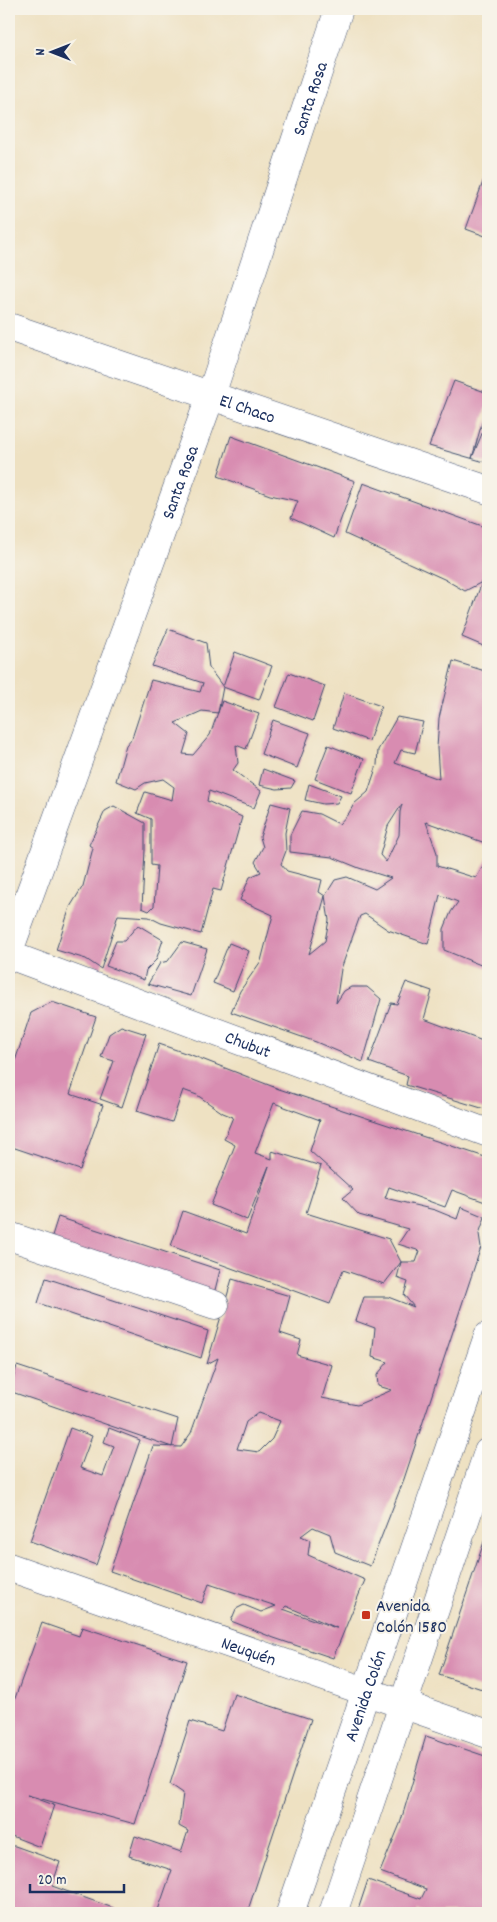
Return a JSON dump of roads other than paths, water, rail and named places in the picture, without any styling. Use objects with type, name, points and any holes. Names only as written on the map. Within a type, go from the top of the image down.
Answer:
[{"type":"street","name":"Santa Rosa","points":[[9,951],[211,395],[339,9]]},
{"type":"street","name":"El Chaco","points":[[9,327],[488,490]]},
{"type":"street","name":"Chubut","points":[[9,955],[488,1133]]},
{"type":"street","points":[[9,1236],[215,1305]]},
{"type":"street","name":"Avenida Colón","points":[[290,1913],[488,1336]]},
{"type":"street","points":[[334,1913],[488,1452]]},
{"type":"street","name":"Neuquén","points":[[9,1567],[488,1734]]},
{"type":"place","name":"Avenida Colón 1580","points":[[366,1615]]}]
